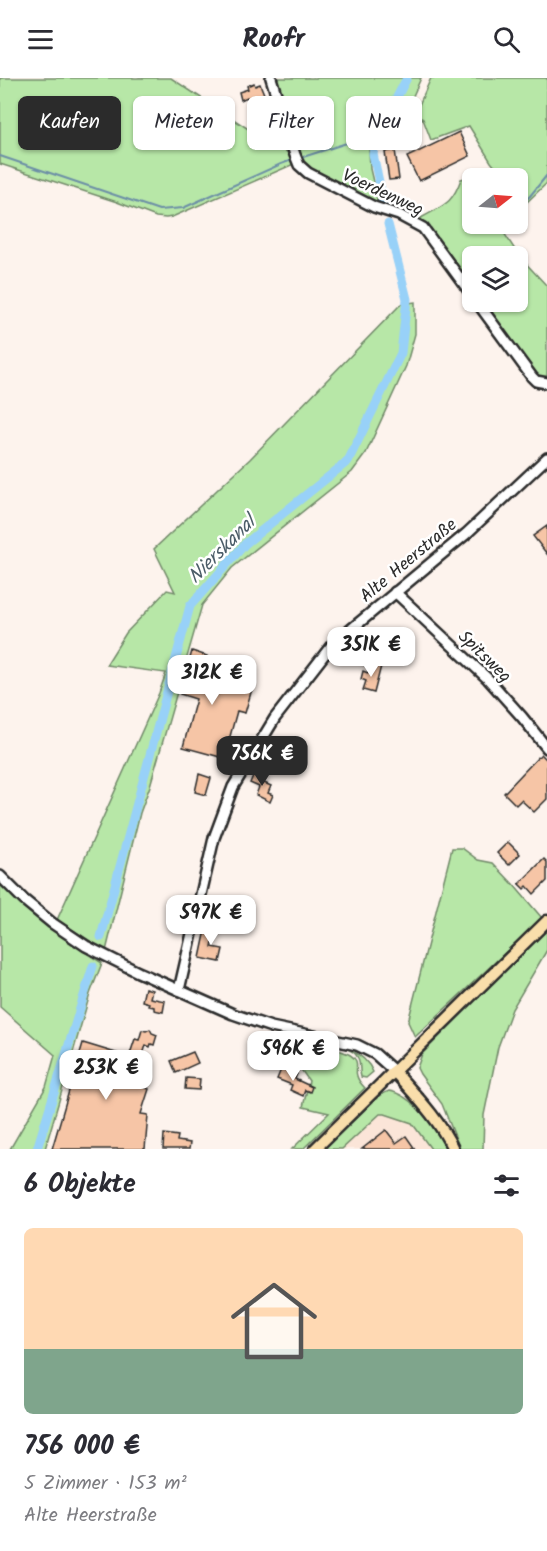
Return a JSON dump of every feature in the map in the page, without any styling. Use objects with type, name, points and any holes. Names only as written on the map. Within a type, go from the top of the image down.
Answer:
[{"type":"main road","points":[[315,1149],[547,921]]},
{"type":"main road","points":[[394,1071],[438,1122],[453,1149]]},
{"type":"street","name":"Voerdenweg","points":[[271,78],[299,165],[308,173],[374,207],[399,215],[423,228],[462,282]]},
{"type":"street","points":[[484,312],[531,377],[536,381],[547,383]]},
{"type":"street","name":"Alte Heerstraße","points":[[179,990],[214,838],[233,787],[274,718],[332,646],[466,534],[547,458]]},
{"type":"street","name":"Spitsweg","points":[[395,592],[488,679],[547,748]]},
{"type":"street","points":[[0,876],[52,923],[86,946],[138,972],[233,1014],[271,1027],[357,1045],[375,1054],[394,1071]]},
{"type":"shaded area","points":[[380,1114],[412,1123],[431,1149],[342,1149]]},
{"type":"green space","points":[[0,78],[171,78],[198,96],[133,96],[133,150],[235,150],[235,120],[247,128],[247,150],[284,150],[294,164],[166,218],[156,217],[0,164]]},
{"type":"green space","points":[[273,78],[421,78],[413,96],[346,96],[346,150],[369,150],[370,169],[379,207],[302,168],[296,150],[334,150],[334,96],[279,96]]},
{"type":"green space","points":[[431,78],[547,78],[547,183],[528,201],[528,168],[496,168],[469,126],[431,140],[422,118],[422,98]]},
{"type":"green space","points":[[461,179],[462,234],[505,234],[512,246],[462,246],[462,278],[421,218],[450,199]]},
{"type":"green space","points":[[528,266],[547,286],[547,379],[537,379],[487,312],[528,312]]},
{"type":"green space","points":[[415,302],[415,334],[406,366],[366,453],[352,472],[232,568],[202,605],[150,786],[140,813],[106,951],[57,920],[166,673],[106,665],[126,633],[167,590],[175,592],[154,549],[250,459],[401,304]]},
{"type":"green space","points":[[452,848],[462,848],[478,860],[493,863],[542,918],[415,1037],[408,1022]]},
{"type":"green space","points":[[0,878],[61,934],[102,963],[90,994],[45,1149],[10,1149],[46,1087],[55,1055],[0,1007]]},
{"type":"green space","points":[[547,928],[547,950],[512,1009],[498,1047],[484,1115],[483,1149],[460,1149],[442,1104],[417,1068],[422,1054]]},
{"type":"green space","points":[[310,1046],[335,1049],[353,1057],[357,1063],[358,1078],[365,1088],[303,1149],[292,1149],[329,1113],[303,1107],[309,1081],[300,1068]]},
{"type":"green space","points":[[345,1048],[349,1049],[356,1053],[369,1064],[373,1072],[366,1078],[361,1077],[359,1060],[355,1054]]},
{"type":"green space","points":[[389,1091],[406,1099],[423,1114],[447,1149],[431,1149],[412,1123],[380,1114],[342,1149],[324,1149],[380,1095]]},
{"type":"building","points":[[254,83],[255,86],[260,84],[265,96],[247,96],[241,100],[239,92],[248,89],[247,86]]},
{"type":"building","points":[[459,132],[470,156],[419,181],[407,157]]},
{"type":"building","points":[[395,150],[399,179],[389,180],[385,152]]},
{"type":"building","points":[[547,526],[547,554],[533,536]]},
{"type":"building","points":[[192,651],[207,656],[205,666],[224,671],[223,676],[232,679],[231,682],[252,689],[245,713],[237,711],[224,758],[183,747],[196,699],[180,694]]},
{"type":"building","points":[[371,664],[381,666],[374,693],[363,690],[366,681],[361,679],[363,671],[368,673]]},
{"type":"building","points":[[541,754],[547,760],[547,799],[534,812],[521,800],[516,805],[504,793]]},
{"type":"building","points":[[255,771],[265,775],[262,782],[271,786],[268,793],[273,795],[270,802],[256,795],[259,787],[250,783]]},
{"type":"building","points":[[199,774],[211,778],[206,795],[195,792]]},
{"type":"building","points":[[508,842],[520,854],[509,865],[497,853]]},
{"type":"building","points":[[544,859],[547,862],[547,881],[534,894],[527,886],[524,889],[519,884]]},
{"type":"building","points":[[207,925],[216,927],[212,947],[223,949],[220,962],[200,958]]},
{"type":"building","points":[[145,988],[152,990],[150,998],[165,1001],[163,1012],[154,1010],[154,1007],[148,1006],[149,1003],[142,1001]]},
{"type":"building","points":[[150,1029],[157,1035],[154,1045],[151,1044],[150,1047],[146,1045],[137,1085],[149,1089],[141,1114],[148,1115],[145,1149],[52,1149],[83,1043],[129,1057],[135,1039],[139,1040],[142,1030]]},
{"type":"building","points":[[277,1049],[289,1055],[285,1065],[273,1060]]},
{"type":"building","points":[[193,1052],[198,1063],[176,1073],[171,1061]]},
{"type":"building","points":[[282,1067],[297,1074],[295,1079],[312,1087],[310,1092],[305,1090],[303,1096],[290,1090],[292,1085],[277,1079]]},
{"type":"building","points":[[186,1078],[200,1079],[199,1090],[185,1089]]},
{"type":"building","points":[[386,1130],[396,1143],[406,1136],[415,1149],[362,1149]]},
{"type":"building","points":[[164,1134],[178,1136],[177,1141],[190,1143],[189,1149],[163,1149]]},
{"type":"waterway","name":"Nierskanal","points":[[384,205],[373,154],[378,133],[407,78]]},
{"type":"waterway","points":[[300,158],[346,143]]},
{"type":"waterway","points":[[0,156],[159,210],[183,208],[292,160]]},
{"type":"waterway","points":[[528,198],[547,175]]},
{"type":"waterway","name":"Nierskanal","points":[[101,937],[190,606],[245,544],[348,461],[401,353],[407,299],[388,224]]},
{"type":"waterway","name":"Nierskanal","points":[[37,1149],[93,966]]}]
